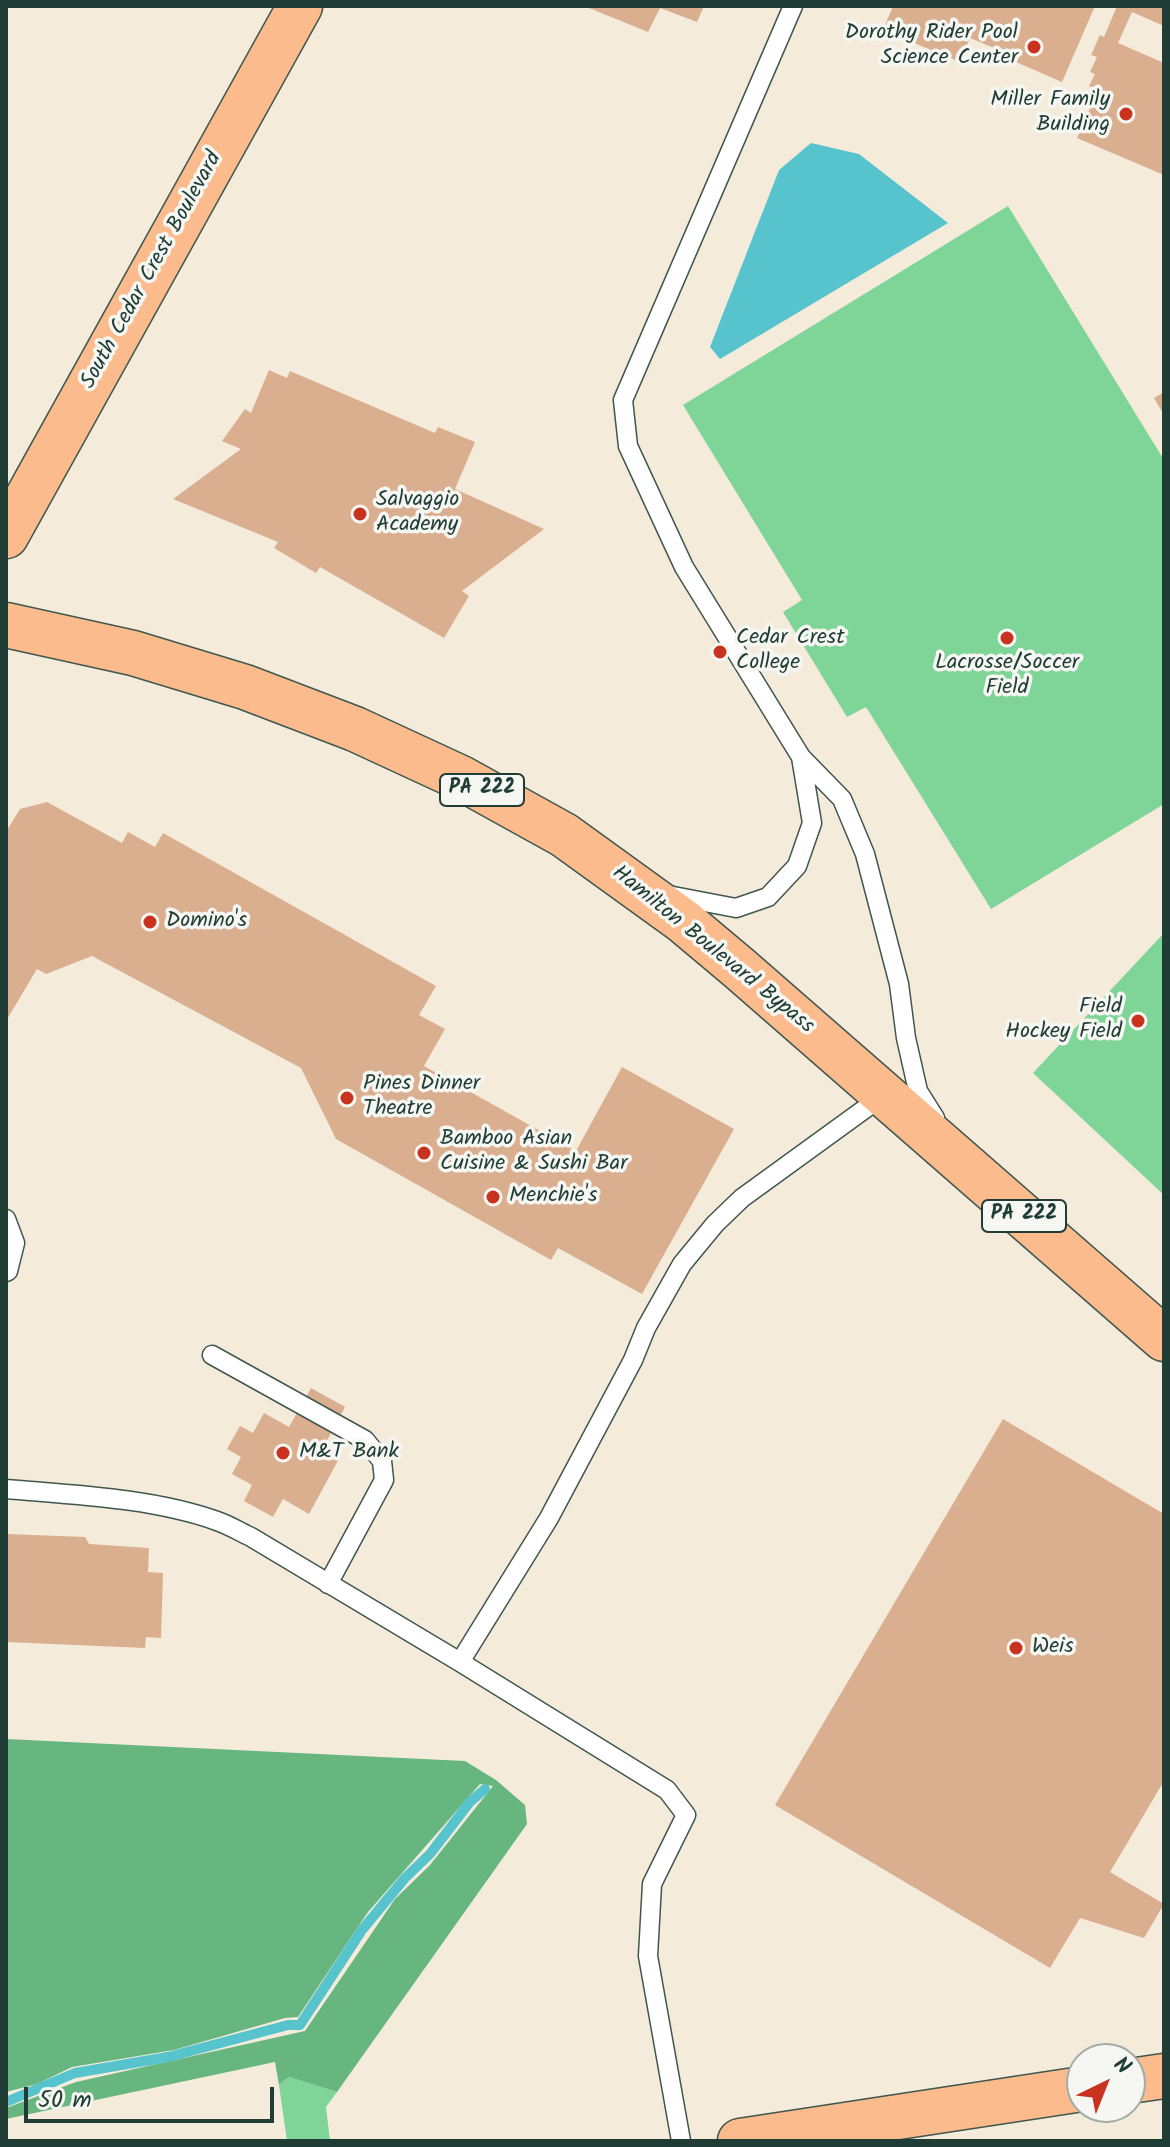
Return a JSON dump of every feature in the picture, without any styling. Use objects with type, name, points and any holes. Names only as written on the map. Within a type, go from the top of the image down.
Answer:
[{"type":"main road","name":"South Cedar Crest Boulevard","points":[[6,536],[300,6]]},
{"type":"main road","name":"Hamilton Boulevard Bypass","points":[[6,625],[133,653],[245,687],[355,729],[461,778],[564,835],[683,921],[739,968],[1164,1339]]},
{"type":"main road","points":[[740,2141],[1066,2091]]},
{"type":"lane","points":[[793,6],[623,400],[628,446],[684,567],[801,757],[842,799],[865,854],[899,984],[906,1038],[918,1091],[961,1161]]},
{"type":"lane","points":[[639,890],[736,908],[768,897],[797,866],[812,823],[801,757]]},
{"type":"lane","points":[[460,1662],[549,1518],[682,1264],[715,1224],[742,1198],[884,1094]]},
{"type":"lane","points":[[6,1219],[15,1243],[6,1272]]},
{"type":"lane","points":[[212,1355],[365,1440],[382,1461],[384,1480],[328,1584]]},
{"type":"lane","points":[[6,1489],[143,1504],[219,1521],[460,1662],[667,1790],[686,1815],[652,1884],[648,1956],[681,2141]]},
{"type":"green space","name":"Lacrosse/Soccer Field","points":[[1008,206],[1164,460],[1164,804],[991,909],[866,707],[847,717],[783,612],[802,600],[683,405]]},
{"type":"green space","name":"Field Hockey Field","points":[[1164,933],[1164,1195],[1033,1073]]},
{"type":"green space","points":[[6,1739],[465,1761],[496,1780],[525,1805],[527,1824],[337,2092],[289,2077],[279,2085],[275,2062],[6,2119],[6,2108],[76,2082],[305,2031],[395,1899],[430,1865],[493,1786],[480,1784],[368,1912],[298,2017],[174,2050],[72,2067],[37,2084],[6,2092]]},
{"type":"green space","points":[[289,2077],[337,2092],[326,2107],[330,2141],[287,2141],[279,2085]]},
{"type":"water","points":[[811,143],[859,154],[948,223],[720,359],[710,347],[779,170]]},
{"type":"building","points":[[584,6],[704,6],[697,22],[660,8],[648,32]]},
{"type":"building","name":"Dorothy Rider Pool Science Center","points":[[893,6],[1095,6],[1062,82],[970,38],[960,62],[883,30]]},
{"type":"building","name":"Miller Family Building","points":[[1117,6],[1164,6],[1164,26],[1132,12],[1118,43],[1164,63],[1164,175],[1077,138],[1098,90],[1089,86],[1095,74],[1090,72],[1097,57],[1091,55],[1100,35],[1104,37]]},
{"type":"building","name":"Salvaggio Academy","points":[[269,370],[287,378],[290,371],[435,433],[438,427],[475,442],[455,489],[544,529],[462,591],[469,596],[444,638],[320,567],[316,573],[274,548],[278,542],[173,499],[241,449],[222,441],[245,409],[251,413]]},
{"type":"building","points":[[1164,392],[1164,415],[1154,398]]},
{"type":"building","points":[[47,802],[122,843],[128,832],[155,847],[163,833],[436,986],[419,1015],[445,1029],[424,1066],[576,1151],[622,1067],[734,1129],[642,1294],[558,1248],[551,1260],[336,1139],[301,1068],[92,956],[46,974],[37,969],[6,1021],[6,832],[20,809]]},
{"type":"building","name":"M&T Bank","points":[[311,1388],[345,1407],[323,1448],[340,1457],[309,1514],[283,1499],[273,1517],[244,1501],[252,1485],[232,1474],[241,1457],[227,1449],[240,1426],[253,1433],[264,1413],[289,1427]]},
{"type":"building","name":"Weis","points":[[1003,1419],[1164,1514],[1164,1781],[1110,1872],[1164,1904],[1144,1938],[1080,1918],[1050,1968],[775,1805]]},
{"type":"building","points":[[6,1534],[85,1537],[89,1544],[149,1548],[148,1572],[163,1573],[161,1638],[146,1637],[145,1648],[6,1642]]},
{"type":"waterway","points":[[6,2102],[75,2073],[168,2057],[288,2025],[300,2025],[362,1930],[405,1878],[430,1854],[470,1802],[485,1789]]},
{"type":"place","name":"Dorothy Rider Pool Science Center","points":[[1034,47]]},
{"type":"place","name":"Miller Family Building","points":[[1126,114]]},
{"type":"place","name":"Salvaggio Academy","points":[[360,514]]},
{"type":"place","name":"Lacrosse/Soccer Field","points":[[1007,638]]},
{"type":"place","name":"Cedar Crest College","points":[[720,652]]},
{"type":"place","name":"Domino's","points":[[150,922]]},
{"type":"place","name":"Field Hockey Field","points":[[1138,1021]]},
{"type":"place","name":"Pines Dinner Theatre","points":[[347,1098]]},
{"type":"place","name":"Bamboo Asian Cuisine & Sushi Bar","points":[[424,1153]]},
{"type":"place","name":"Menchie's","points":[[493,1197]]},
{"type":"place","name":"M&T Bank","points":[[283,1453]]},
{"type":"place","name":"Weis","points":[[1016,1648]]}]
